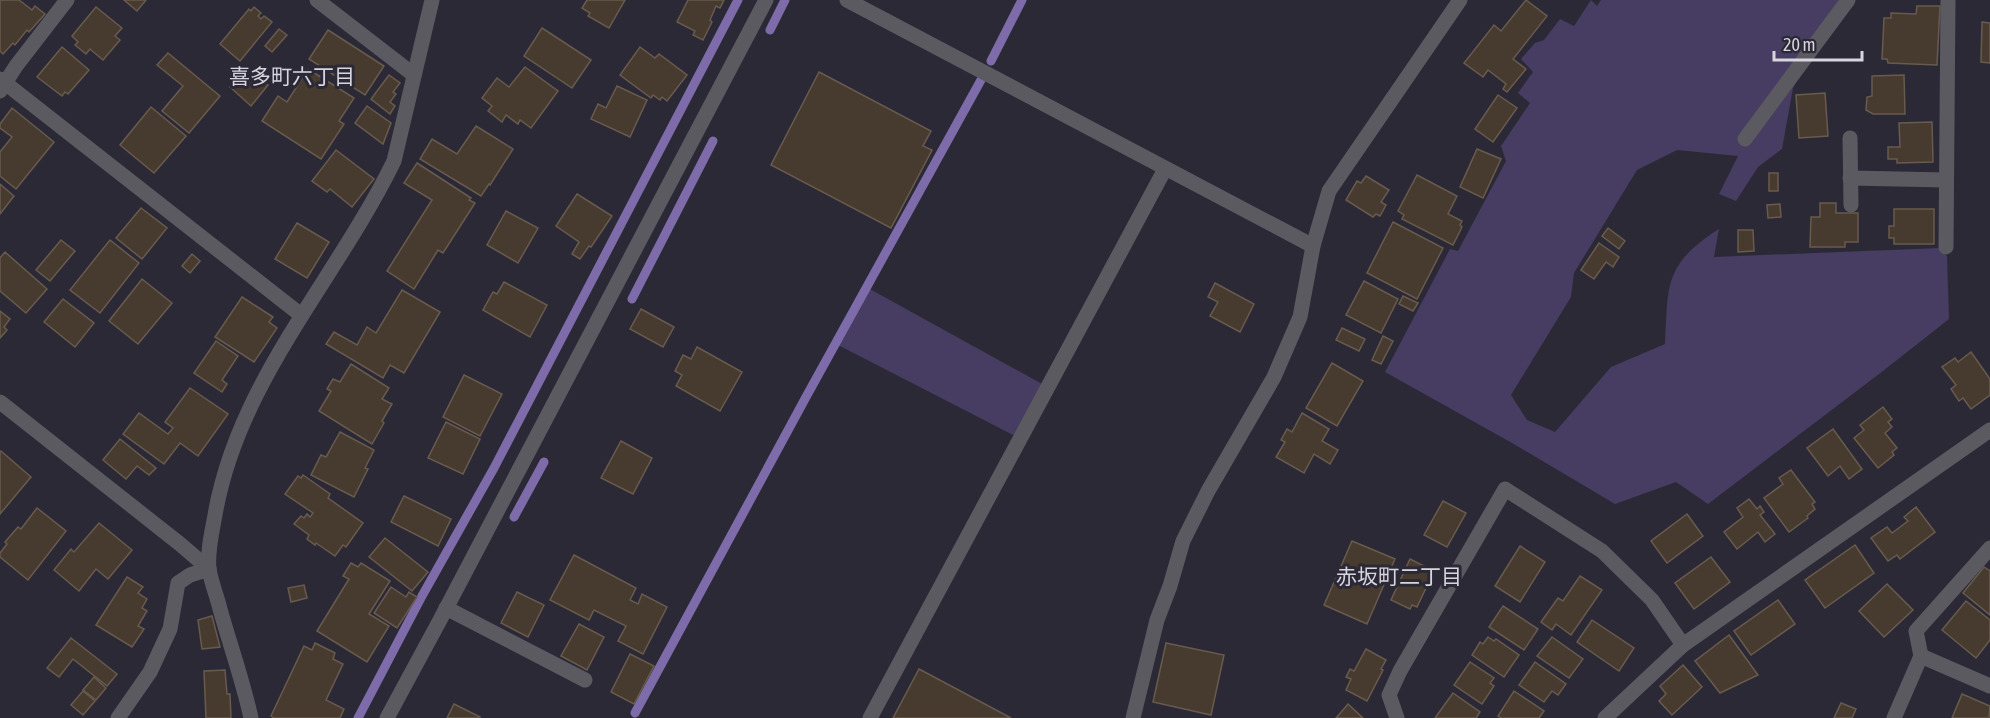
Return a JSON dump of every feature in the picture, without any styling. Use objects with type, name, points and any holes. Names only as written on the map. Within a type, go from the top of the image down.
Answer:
[{"type":"street","points":[[67,0],[2,84],[302,315]]},
{"type":"street","points":[[318,0],[414,75]]},
{"type":"street","points":[[251,718],[209,569],[214,519],[227,464],[262,382],[383,184],[394,160],[432,0]]},
{"type":"street","points":[[387,718],[766,0]]},
{"type":"street","points":[[847,0],[1313,246]]},
{"type":"street","points":[[1133,718],[1157,620],[1183,541],[1278,367],[1300,317],[1313,246],[1329,191],[1460,0]]},
{"type":"street","points":[[1745,139],[1848,0]]},
{"type":"street","points":[[1946,247],[1948,0]]},
{"type":"street","points":[[1850,138],[1851,205]]},
{"type":"street","points":[[870,718],[1166,169]]},
{"type":"street","points":[[1850,178],[1946,180]]},
{"type":"street","points":[[0,402],[209,569]]},
{"type":"street","points":[[1605,718],[1683,645],[1990,430]]},
{"type":"street","points":[[1397,718],[1389,695],[1400,671],[1505,489],[1602,551],[1652,600],[1683,645]]},
{"type":"street","points":[[1894,718],[1921,656],[1916,631],[1990,548]]},
{"type":"street","points":[[118,718],[150,672],[170,629],[178,583],[190,575],[209,569]]},
{"type":"street","points":[[446,608],[585,680]]},
{"type":"street","points":[[1921,656],[1990,686]]},
{"type":"shaded area","points":[[1591,0],[1597,6],[1601,0],[1841,0],[1793,88],[1782,149],[1758,167],[1736,201],[1719,194],[1738,156],[1677,150],[1637,170],[1574,273],[1571,297],[1511,395],[1527,420],[1555,432],[1611,367],[1665,344],[1667,306],[1672,278],[1688,253],[1719,229],[1714,257],[1940,248],[1947,256],[1949,319],[1708,504],[1676,482],[1615,504],[1385,372],[1450,249],[1458,251],[1506,161],[1501,146],[1530,103],[1518,93],[1533,72],[1521,59],[1535,43],[1544,40],[1560,19],[1574,26]]},
{"type":"shaded area","points":[[868,288],[1044,385],[1017,437],[838,345]]},
{"type":"building","points":[[0,0],[19,0],[32,10],[35,6],[45,14],[29,32],[27,30],[15,45],[13,43],[3,54],[0,51]]},
{"type":"building","points":[[124,0],[146,0],[137,11]]},
{"type":"building","points":[[587,0],[625,0],[609,28],[588,16],[590,13],[582,8]]},
{"type":"building","points":[[688,0],[724,0],[720,8],[716,6],[710,20],[712,22],[703,40],[693,35],[695,31],[677,22]]},
{"type":"building","points":[[1526,0],[1547,16],[1513,59],[1526,69],[1507,92],[1503,89],[1506,84],[1488,70],[1483,77],[1464,63],[1494,25],[1501,31]]},
{"type":"building","points":[[1917,6],[1940,6],[1937,65],[1888,63],[1887,59],[1882,59],[1884,18],[1891,18],[1891,13],[1916,14]]},
{"type":"building","points":[[96,7],[122,28],[115,36],[120,40],[103,60],[90,49],[86,54],[75,45],[78,42],[72,36]]},
{"type":"building","points":[[254,7],[261,13],[258,16],[261,19],[264,16],[272,22],[240,61],[220,44],[249,9],[251,11]]},
{"type":"building","points":[[1982,22],[1990,23],[1990,63],[1981,62]]},
{"type":"building","points":[[542,28],[591,60],[572,88],[524,56]]},
{"type":"building","points":[[279,29],[287,35],[272,52],[265,46]]},
{"type":"building","points":[[328,30],[384,66],[365,95],[309,59]]},
{"type":"building","points":[[62,47],[89,70],[68,94],[65,92],[62,96],[37,77]]},
{"type":"building","points":[[640,47],[655,58],[659,54],[687,75],[667,101],[662,97],[660,100],[653,95],[651,98],[620,75]]},
{"type":"building","points":[[168,53],[220,96],[189,133],[162,111],[183,86],[157,65]]},
{"type":"building","points":[[525,67],[558,91],[531,128],[520,120],[518,124],[506,115],[502,122],[488,111],[492,106],[482,98],[497,78],[509,87]]},
{"type":"building","points":[[246,68],[268,85],[251,106],[230,87]]},
{"type":"building","points":[[308,69],[354,98],[339,121],[344,124],[321,159],[262,121],[278,96],[287,102]]},
{"type":"building","points":[[819,72],[931,131],[923,146],[932,150],[891,228],[771,165]]},
{"type":"building","points":[[389,75],[400,83],[393,92],[396,94],[390,102],[395,106],[390,114],[371,99]]},
{"type":"building","points":[[1904,75],[1905,114],[1873,114],[1866,110],[1867,97],[1872,96],[1872,76]]},
{"type":"building","points":[[617,86],[647,100],[630,137],[591,119],[598,104],[606,108]]},
{"type":"building","points":[[1825,93],[1828,136],[1799,138],[1796,95]]},
{"type":"building","points":[[1498,95],[1517,108],[1493,142],[1475,129]]},
{"type":"building","points":[[367,106],[391,123],[383,144],[355,123]]},
{"type":"building","points":[[151,107],[186,136],[154,173],[120,145]]},
{"type":"building","points":[[12,108],[54,142],[16,189],[0,176],[0,152],[12,137],[0,128],[0,124]]},
{"type":"building","points":[[1932,122],[1933,162],[1897,163],[1897,159],[1888,159],[1888,147],[1900,147],[1899,123]]},
{"type":"building","points":[[476,126],[513,149],[481,196],[420,159],[432,139],[457,154]]},
{"type":"building","points":[[1477,149],[1501,159],[1483,198],[1460,187]]},
{"type":"building","points":[[336,150],[374,179],[352,207],[330,189],[327,192],[312,181]]},
{"type":"building","points":[[417,163],[471,198],[469,200],[475,203],[443,253],[438,250],[414,289],[387,271],[432,200],[404,183]]},
{"type":"building","points":[[1769,173],[1778,173],[1778,191],[1769,191]]},
{"type":"building","points":[[1417,175],[1457,196],[1448,214],[1462,221],[1460,225],[1462,227],[1453,245],[1402,219],[1404,215],[1398,211]]},
{"type":"building","points":[[1366,176],[1389,190],[1381,202],[1386,205],[1380,216],[1376,214],[1373,217],[1346,200],[1357,181],[1361,183]]},
{"type":"building","points":[[0,184],[14,196],[0,214]]},
{"type":"building","points":[[577,194],[612,216],[580,259],[572,254],[579,242],[556,226]]},
{"type":"building","points":[[1820,203],[1836,203],[1836,213],[1858,213],[1858,242],[1845,242],[1845,247],[1810,247],[1811,217],[1820,217]]},
{"type":"building","points":[[1780,204],[1781,217],[1768,218],[1767,205]]},
{"type":"building","points":[[141,208],[167,228],[142,259],[116,238]]},
{"type":"building","points":[[1894,209],[1934,209],[1934,244],[1894,244],[1894,238],[1889,238],[1889,226],[1894,226]]},
{"type":"building","points":[[506,211],[538,228],[518,263],[487,245]]},
{"type":"building","points":[[1393,222],[1443,248],[1417,299],[1367,273]]},
{"type":"building","points":[[297,223],[329,242],[307,278],[275,259]]},
{"type":"building","points":[[1608,228],[1625,241],[1619,249],[1602,236]]},
{"type":"building","points":[[1738,230],[1753,230],[1754,251],[1738,252]]},
{"type":"building","points":[[61,240],[75,251],[50,281],[36,270]]},
{"type":"building","points":[[110,240],[139,263],[100,313],[70,290]]},
{"type":"building","points":[[1599,243],[1619,257],[1613,267],[1606,262],[1594,279],[1581,270]]},
{"type":"building","points":[[5,252],[47,289],[26,313],[0,291],[0,258]]},
{"type":"building","points":[[192,254],[200,261],[190,273],[182,266]]},
{"type":"building","points":[[142,279],[172,303],[138,344],[109,321]]},
{"type":"building","points":[[1364,281],[1398,299],[1381,333],[1346,315]]},
{"type":"building","points":[[504,282],[547,305],[530,337],[483,310],[493,292],[497,294]]},
{"type":"building","points":[[1215,283],[1254,304],[1240,332],[1210,316],[1218,302],[1208,297]]},
{"type":"building","points":[[402,290],[440,312],[404,373],[390,365],[383,378],[326,344],[334,332],[357,345],[367,327],[376,333]]},
{"type":"building","points":[[1403,296],[1418,303],[1413,311],[1399,304]]},
{"type":"building","points":[[242,297],[273,317],[269,322],[277,328],[254,362],[215,337]]},
{"type":"building","points":[[63,299],[94,323],[75,347],[44,322]]},
{"type":"building","points":[[641,309],[674,327],[663,347],[630,329]]},
{"type":"building","points":[[0,311],[10,319],[4,327],[7,330],[0,338]]},
{"type":"building","points":[[1342,328],[1365,339],[1359,351],[1336,340]]},
{"type":"building","points":[[1383,336],[1393,341],[1381,364],[1372,360]]},
{"type":"building","points":[[216,341],[238,356],[222,380],[227,384],[222,392],[194,373]]},
{"type":"building","points":[[697,347],[742,372],[720,411],[676,386],[682,375],[675,371],[683,355],[691,359]]},
{"type":"building","points":[[1971,352],[1990,379],[1990,395],[1971,409],[1963,398],[1959,401],[1951,389],[1956,385],[1942,367],[1955,358],[1958,362]]},
{"type":"building","points":[[1332,363],[1363,381],[1337,426],[1306,408]]},
{"type":"building","points":[[351,364],[389,388],[382,399],[392,404],[372,444],[319,411],[331,391],[327,389],[333,379],[340,382]]},
{"type":"building","points":[[464,375],[502,394],[480,436],[443,417]]},
{"type":"building","points":[[190,388],[228,414],[198,456],[180,443],[164,464],[123,434],[139,413],[168,434],[173,428],[165,422]]},
{"type":"building","points":[[1883,407],[1892,419],[1888,422],[1892,427],[1885,433],[1897,448],[1892,452],[1894,455],[1878,468],[1854,438],[1864,430],[1860,425]]},
{"type":"building","points":[[1302,413],[1329,429],[1322,441],[1338,450],[1330,464],[1314,454],[1304,473],[1276,457],[1285,442],[1281,440],[1287,429],[1292,432]]},
{"type":"building","points":[[446,422],[480,439],[463,474],[428,458]]},
{"type":"building","points":[[1833,429],[1862,469],[1849,479],[1840,466],[1828,476],[1807,448]]},
{"type":"building","points":[[340,432],[374,450],[365,468],[368,469],[354,497],[311,475],[321,455],[326,457]]},
{"type":"building","points":[[120,439],[156,468],[149,475],[137,466],[126,479],[103,460]]},
{"type":"building","points":[[621,441],[652,458],[633,494],[601,478]]},
{"type":"building","points":[[0,452],[31,477],[0,514]]},
{"type":"building","points":[[1791,470],[1815,502],[1812,504],[1815,509],[1807,516],[1808,518],[1789,532],[1764,498],[1783,484],[1779,478]]},
{"type":"building","points":[[303,475],[330,494],[328,498],[363,523],[346,547],[343,545],[335,556],[307,539],[309,535],[294,524],[301,516],[304,518],[307,514],[310,517],[313,513],[285,494],[298,476],[301,478]]},
{"type":"building","points":[[404,496],[451,519],[438,546],[391,522]]},
{"type":"building","points":[[1749,499],[1757,509],[1760,506],[1764,512],[1760,515],[1775,534],[1765,542],[1758,532],[1737,549],[1724,532],[1743,517],[1737,508]]},
{"type":"building","points":[[1443,501],[1466,513],[1447,547],[1424,535]]},
{"type":"building","points":[[1916,507],[1935,532],[1900,559],[1897,555],[1888,561],[1871,538],[1887,527],[1892,533],[1908,521],[1904,517]]},
{"type":"building","points":[[37,508],[66,531],[28,580],[0,557],[0,553],[7,544],[5,542],[18,527],[21,529]]},
{"type":"building","points":[[1687,514],[1703,536],[1667,563],[1651,541]]},
{"type":"building","points":[[99,523],[132,550],[108,579],[96,569],[79,591],[54,570],[71,549],[74,552]]},
{"type":"building","points":[[385,538],[428,572],[412,591],[369,557]]},
{"type":"building","points":[[1352,541],[1395,559],[1367,624],[1324,605]]},
{"type":"building","points":[[1855,545],[1874,573],[1825,608],[1805,580]]},
{"type":"building","points":[[1520,546],[1545,562],[1520,602],[1495,586]]},
{"type":"building","points":[[574,555],[636,588],[630,600],[638,604],[642,594],[667,607],[643,654],[618,641],[626,626],[594,610],[589,620],[550,600]]},
{"type":"building","points":[[1711,557],[1730,582],[1694,609],[1675,583]]},
{"type":"building","points":[[1410,559],[1434,571],[1417,607],[1412,605],[1410,609],[1391,600]]},
{"type":"building","points":[[351,563],[358,567],[361,563],[390,581],[369,614],[389,626],[367,662],[317,631],[349,579],[343,576]]},
{"type":"building","points":[[1984,567],[1990,571],[1990,615],[1963,593]]},
{"type":"building","points":[[1580,576],[1602,590],[1571,635],[1556,624],[1552,630],[1541,622],[1558,598],[1563,601]]},
{"type":"building","points":[[127,577],[143,587],[138,593],[147,599],[142,608],[147,611],[138,626],[144,629],[132,647],[96,625]]},
{"type":"building","points":[[1887,584],[1913,610],[1884,637],[1859,611]]},
{"type":"building","points":[[304,585],[307,598],[291,602],[288,588]]},
{"type":"building","points":[[391,587],[406,597],[409,592],[417,597],[397,628],[374,613]]},
{"type":"building","points":[[517,592],[544,605],[528,637],[501,623]]},
{"type":"building","points":[[1778,600],[1795,624],[1751,655],[1734,631]]},
{"type":"building","points":[[1966,601],[1990,620],[1990,640],[1976,658],[1942,630]]},
{"type":"building","points":[[1503,606],[1538,629],[1524,650],[1489,627]]},
{"type":"building","points":[[212,616],[220,647],[202,649],[198,620]]},
{"type":"building","points":[[1592,620],[1634,648],[1619,671],[1577,642]]},
{"type":"building","points":[[579,624],[604,637],[587,670],[561,656]]},
{"type":"building","points":[[1729,635],[1758,675],[1720,693],[1695,661]]},
{"type":"building","points":[[1488,637],[1494,641],[1496,639],[1519,655],[1504,677],[1472,655],[1480,642],[1483,644]]},
{"type":"building","points":[[1552,637],[1583,659],[1569,678],[1537,656]]},
{"type":"building","points":[[71,638],[117,674],[107,686],[73,659],[59,677],[47,668]]},
{"type":"building","points":[[315,643],[335,653],[333,659],[343,664],[326,700],[344,709],[340,718],[274,718],[271,716],[304,646],[312,650]]},
{"type":"building","points":[[1166,643],[1224,655],[1211,715],[1153,702]]},
{"type":"building","points":[[1366,649],[1386,660],[1367,701],[1346,690],[1351,679],[1346,677],[1350,669],[1354,671]]},
{"type":"building","points":[[630,654],[654,666],[634,704],[611,692]]},
{"type":"building","points":[[1470,662],[1494,678],[1490,683],[1494,686],[1482,704],[1454,685]]},
{"type":"building","points":[[1535,662],[1566,684],[1558,695],[1552,691],[1544,702],[1519,685]]},
{"type":"building","points":[[1683,665],[1702,687],[1672,715],[1659,701],[1666,694],[1660,686]]},
{"type":"building","points":[[919,669],[1011,718],[893,718]]},
{"type":"building","points":[[225,670],[227,694],[230,694],[231,718],[206,718],[204,671]]},
{"type":"building","points":[[94,677],[106,688],[96,700],[83,690]]},
{"type":"building","points":[[83,691],[95,701],[83,715],[71,705]]},
{"type":"building","points":[[1514,691],[1544,711],[1539,718],[1501,718],[1498,716]]},
{"type":"building","points":[[1453,693],[1480,712],[1476,718],[1435,718]]},
{"type":"building","points":[[1962,694],[1990,706],[1989,718],[1952,718]]},
{"type":"building","points":[[1841,703],[1856,709],[1852,718],[1834,718]]},
{"type":"building","points":[[454,704],[480,717],[447,718]]},
{"type":"building","points":[[1348,704],[1363,718],[1336,718]]},
{"type":"waterway","points":[[358,718],[422,596],[494,468],[738,0]]},
{"type":"waterway","points":[[770,30],[785,0]]},
{"type":"waterway","points":[[991,61],[1022,0]]},
{"type":"waterway","points":[[635,713],[981,80]]},
{"type":"waterway","points":[[632,299],[713,141]]},
{"type":"waterway","points":[[514,517],[544,462]]},
{"type":"district","name":"喜多町六丁目","points":[[292,76]]},
{"type":"district","name":"赤坂町二丁目","points":[[1399,576]]}]
